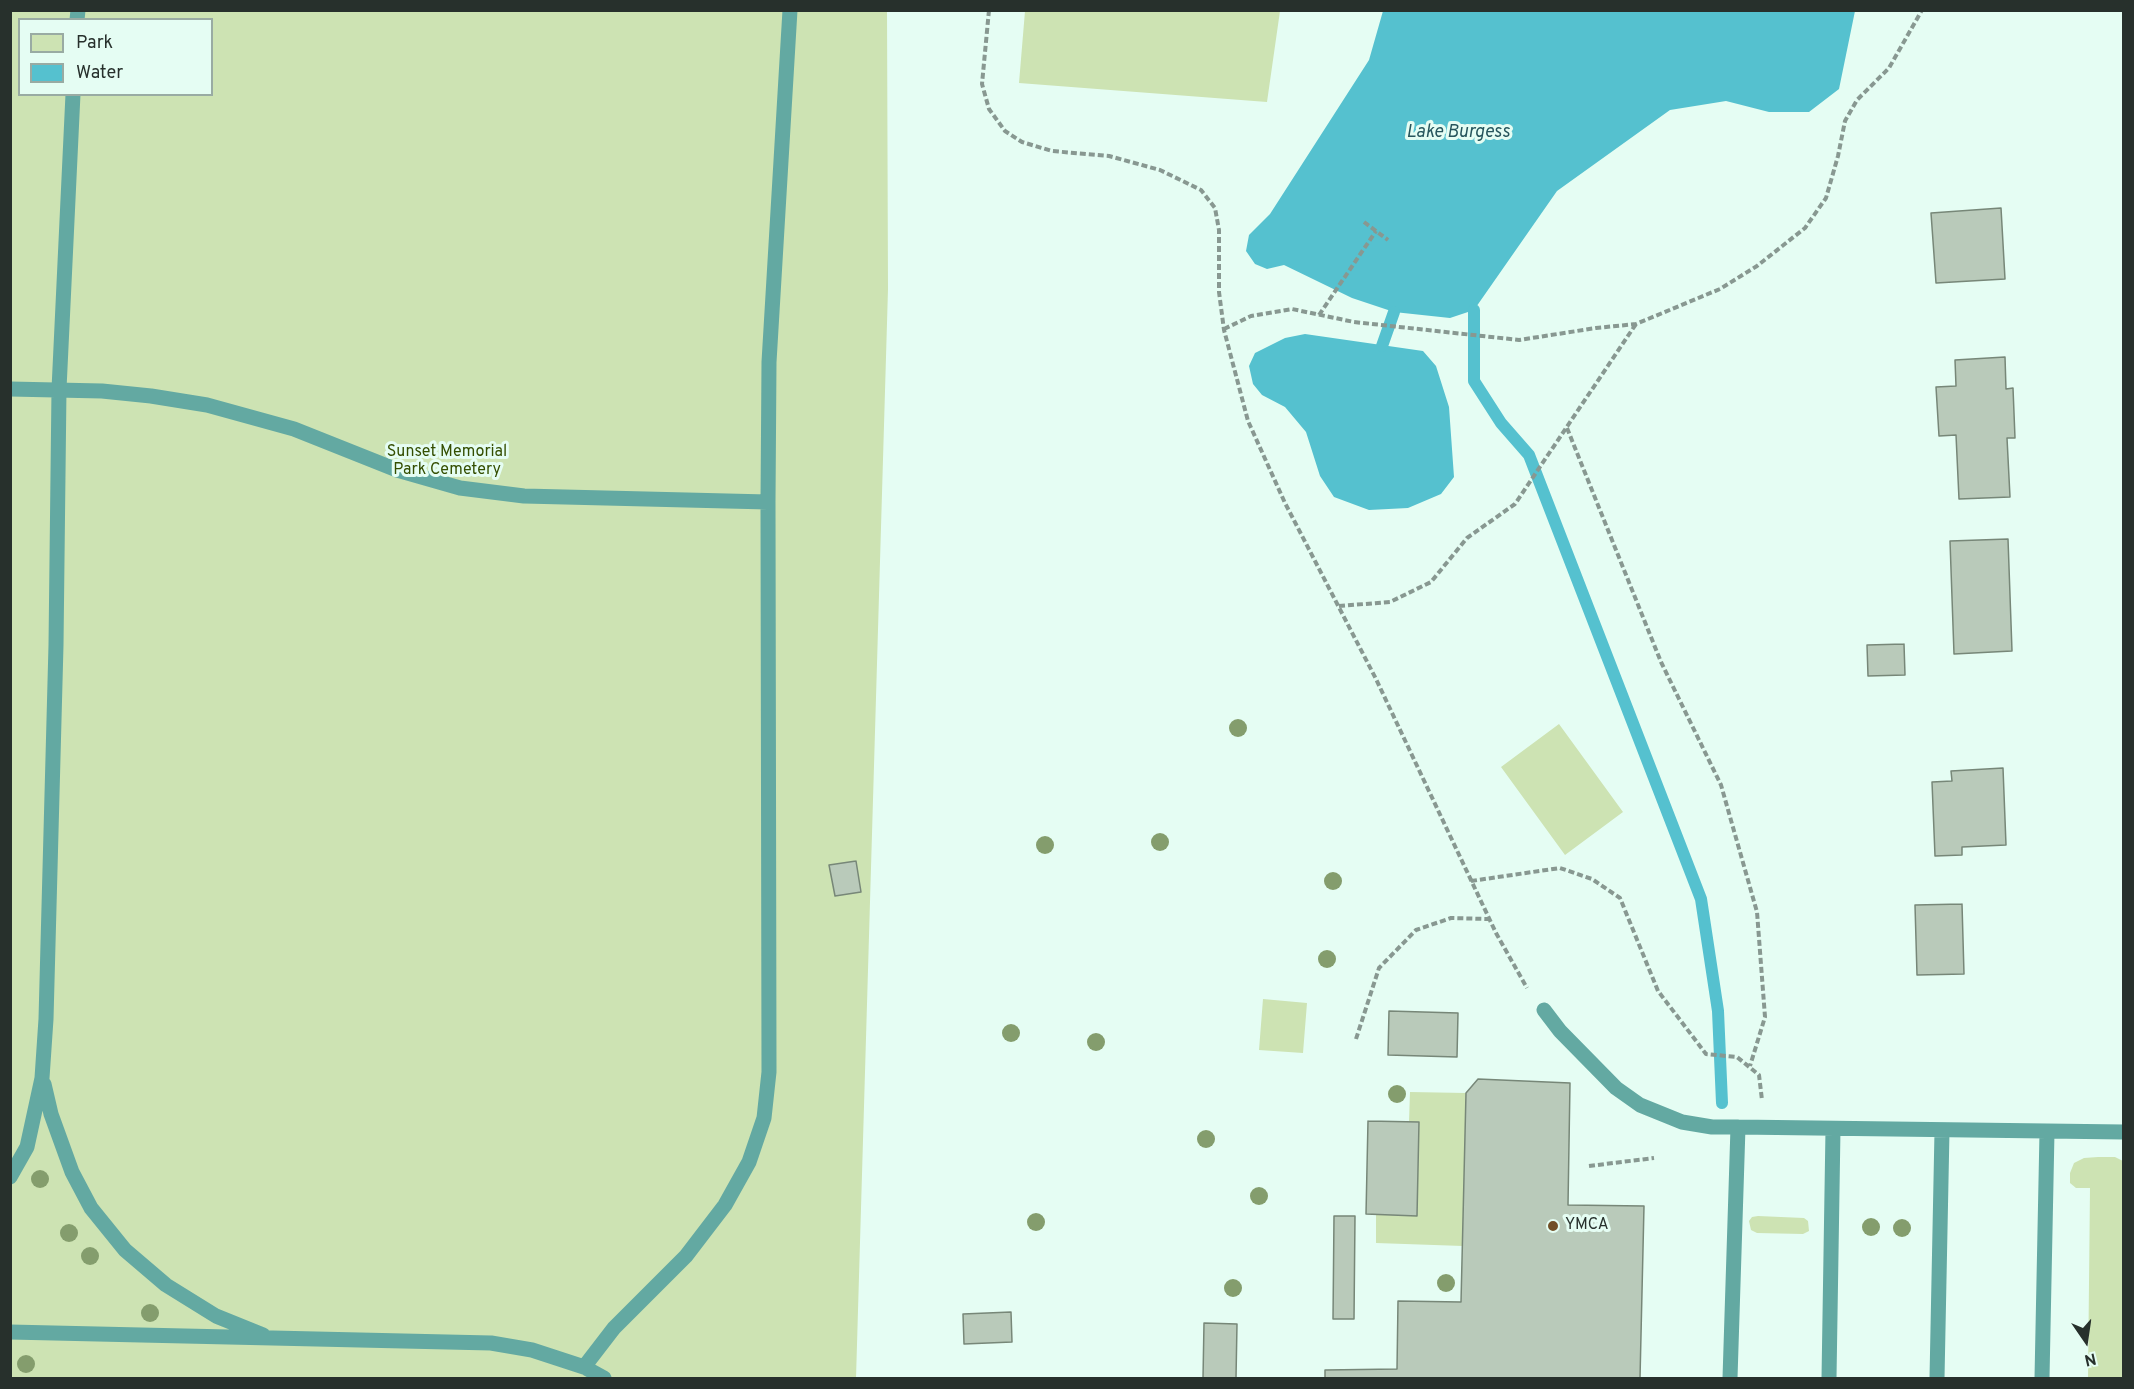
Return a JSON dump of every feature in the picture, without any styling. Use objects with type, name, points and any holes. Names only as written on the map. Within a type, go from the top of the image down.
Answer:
[{"type":"lane","points":[[584,1368],[614,1328],[686,1256],[725,1205],[749,1162],[764,1118],[769,1072],[769,362],[790,10]]},
{"type":"lane","points":[[10,1177],[27,1147],[42,1078],[46,1019],[56,645],[59,389],[73,96]]},
{"type":"lane","points":[[10,389],[59,389],[151,396],[207,405],[294,429],[397,470],[460,488],[524,496],[768,502]]},
{"type":"lane","points":[[1544,1010],[1560,1031],[1617,1088],[1640,1105],[1682,1122],[1712,1127],[2124,1132]]},
{"type":"lane","points":[[42,1078],[51,1114],[72,1172],[91,1208],[125,1250],[166,1285],[216,1316],[272,1339]]},
{"type":"lane","points":[[1730,1378],[1738,1127]]},
{"type":"lane","points":[[1829,1378],[1833,1129]]},
{"type":"lane","points":[[1937,1378],[1942,1131]]},
{"type":"lane","points":[[2042,1378],[2047,1131]]},
{"type":"lane","points":[[10,1332],[491,1343],[532,1350],[584,1368],[604,1378]]},
{"type":"path","points":[[989,10],[982,84],[989,109],[1005,130],[1022,142],[1052,151],[1109,156],[1160,170],[1201,190],[1215,208],[1219,230],[1219,292],[1224,330],[1248,421],[1285,503],[1376,679],[1489,919],[1528,990],[1544,1010]]},
{"type":"path","points":[[1224,330],[1251,316],[1292,309],[1354,322],[1519,340],[1636,324],[1720,289],[1757,266],[1805,228],[1826,198],[1845,121],[1857,100],[1889,68],[1922,10]]},
{"type":"path","points":[[1364,222],[1388,240]]},
{"type":"path","points":[[1319,315],[1376,231]]},
{"type":"path","points":[[1339,606],[1390,602],[1431,582],[1467,538],[1515,504],[1636,324]]},
{"type":"path","points":[[1567,428],[1661,662],[1721,785],[1757,912],[1765,1017],[1750,1066]]},
{"type":"path","points":[[1471,881],[1560,867],[1592,879],[1620,898],[1658,991],[1706,1054],[1737,1057],[1759,1075],[1765,1128]]},
{"type":"path","points":[[1356,1040],[1379,968],[1416,930],[1451,918],[1489,919]]},
{"type":"path","points":[[1588,1166],[1654,1158]]},
{"type":"green space","name":"Sunset Memorial Park Cemetery","points":[[10,11],[887,11],[888,289],[856,1378],[11,1378]]},
{"type":"green space","points":[[1025,11],[1280,11],[1267,102],[1019,83]]},
{"type":"green space","points":[[1559,724],[1623,812],[1565,855],[1501,767]]},
{"type":"green space","points":[[1263,999],[1307,1003],[1303,1053],[1259,1050]]},
{"type":"green space","points":[[1410,1092],[1466,1093],[1463,1246],[1376,1243],[1376,1215],[1417,1215],[1419,1122],[1409,1122]]},
{"type":"green space","points":[[2115,1157],[2123,1161],[2123,1378],[2088,1378],[2090,1188],[2076,1188],[2070,1183],[2070,1173],[2074,1163],[2084,1158]]},
{"type":"green space","points":[[1752,1217],[1804,1218],[1808,1221],[1809,1231],[1803,1234],[1757,1233],[1751,1230],[1749,1221]]},
{"type":"water","name":"Lake Burgess","points":[[1383,10],[1855,11],[1839,89],[1809,112],[1769,112],[1726,101],[1670,110],[1557,191],[1474,310],[1450,318],[1394,312],[1352,298],[1284,265],[1267,269],[1255,264],[1246,251],[1249,235],[1270,214],[1369,60]]},
{"type":"water","points":[[1305,334],[1423,351],[1436,366],[1449,407],[1454,477],[1441,494],[1408,508],[1369,510],[1334,497],[1320,476],[1306,432],[1285,407],[1262,395],[1253,384],[1249,366],[1255,353],[1285,338]]},
{"type":"building","points":[[2001,208],[2005,279],[1936,283],[1931,213]]},
{"type":"building","points":[[2005,357],[2006,389],[2013,388],[2015,438],[2007,438],[2010,497],[1959,499],[1956,435],[1939,436],[1936,387],[1956,386],[1955,360]]},
{"type":"building","points":[[2008,539],[2012,651],[1954,654],[1950,541]]},
{"type":"building","points":[[1904,644],[1905,675],[1868,676],[1867,645]]},
{"type":"building","points":[[2003,768],[2006,845],[1962,847],[1962,855],[1935,856],[1932,782],[1952,781],[1951,771]]},
{"type":"building","points":[[856,861],[861,892],[835,896],[829,865]]},
{"type":"building","points":[[1962,904],[1964,974],[1917,975],[1915,905]]},
{"type":"building","points":[[1389,1011],[1458,1013],[1457,1057],[1388,1055]]},
{"type":"building","name":"YMCA","points":[[1478,1079],[1570,1083],[1568,1205],[1644,1206],[1640,1378],[1325,1378],[1325,1370],[1397,1369],[1398,1301],[1461,1302],[1466,1093]]},
{"type":"building","points":[[1368,1121],[1419,1122],[1417,1216],[1366,1214]]},
{"type":"building","points":[[1334,1216],[1355,1216],[1354,1319],[1333,1319]]},
{"type":"building","points":[[1011,1312],[1012,1342],[964,1344],[963,1314]]},
{"type":"building","points":[[1204,1323],[1237,1324],[1236,1378],[1203,1378]]},
{"type":"waterway","points":[[1474,310],[1474,381],[1501,423],[1529,455],[1701,899],[1718,1011],[1722,1103]]},
{"type":"waterway","points":[[1382,346],[1394,312]]},
{"type":"place","name":"YMCA","points":[[1553,1226]]}]
